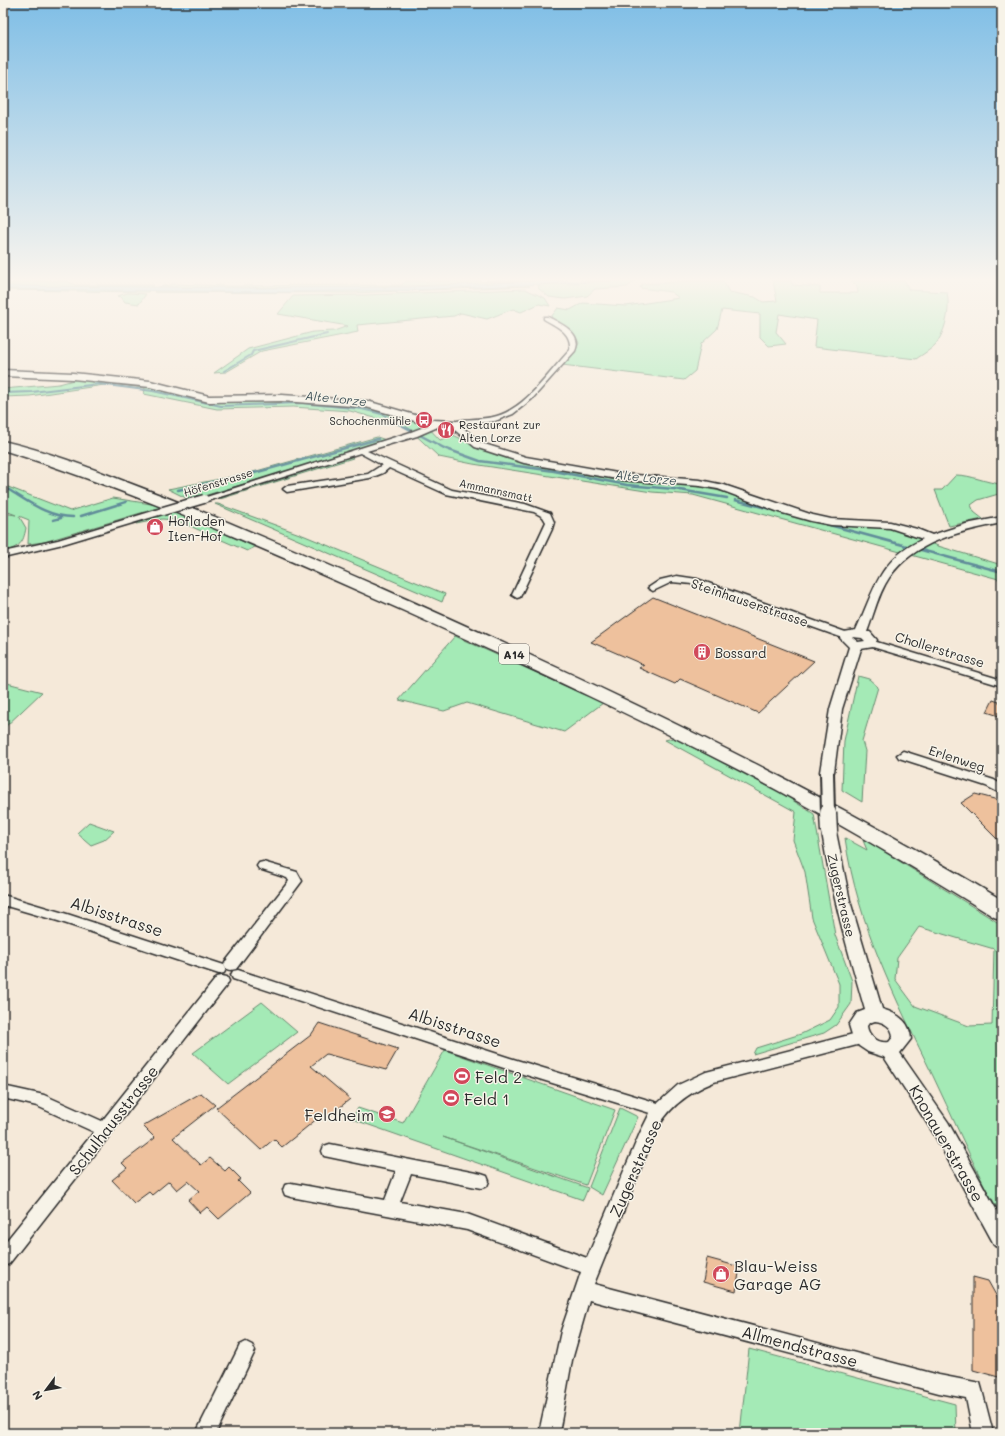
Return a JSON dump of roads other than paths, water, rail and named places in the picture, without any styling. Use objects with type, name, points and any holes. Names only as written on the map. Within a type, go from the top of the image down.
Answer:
[{"type":"highway","name":"A14","points":[[3,438],[112,473],[220,515],[617,690],[796,778],[1002,896]]},
{"type":"highway","name":"A14","points":[[3,445],[102,478],[206,518],[613,699],[797,791],[886,841],[1002,911]]},
{"type":"street","points":[[3,373],[73,376],[143,383],[209,398],[282,398],[359,402],[387,408],[437,424],[454,424],[499,418],[510,414],[521,406],[573,348]]},
{"type":"street","name":"Höfenstrasse","points":[[3,555],[60,542],[204,499],[414,434],[437,424]]},
{"type":"street","points":[[454,424],[478,445],[518,458],[623,477],[700,483],[720,487],[783,510],[811,518],[831,522],[890,525],[907,529],[929,541]]},
{"type":"street","name":"Ammannsmatt","points":[[361,451],[450,492],[480,500],[523,507],[547,515],[550,522],[548,529],[517,595]]},
{"type":"street","points":[[287,489],[370,476],[380,471],[388,464]]},
{"type":"street","points":[[870,642],[865,646],[858,639],[883,578],[902,557],[929,541],[966,528],[1002,520]]},
{"type":"street","name":"Steinhauserstrasse","points":[[653,588],[668,579],[694,581],[847,636],[848,641],[858,639]]},
{"type":"street","name":"Zugerstrasse","points":[[858,639],[836,709],[827,772],[829,832],[833,865],[844,912],[875,1014]]},
{"type":"street","name":"Chollerstrasse","points":[[870,642],[1002,683]]},
{"type":"street","name":"Erlenweg","points":[[903,755],[990,783],[1002,790]]},
{"type":"street","name":"Schulhausstrasse","points":[[3,1258],[228,973],[296,881],[292,875],[263,866]]},
{"type":"street","name":"Albisstrasse","points":[[3,900],[55,915],[228,973],[510,1064],[661,1110]]},
{"type":"street","points":[[875,1014],[882,1015],[895,1022],[902,1033],[900,1044],[888,1049],[873,1047],[861,1038],[857,1026],[859,1021],[868,1015],[875,1014]]},
{"type":"street","name":"Zugerstrasse","points":[[549,1433],[557,1386],[575,1317],[584,1290],[648,1134],[661,1110],[676,1095],[692,1084],[711,1076],[861,1038]]},
{"type":"street","name":"Knonauerstrasse","points":[[888,1049],[941,1128],[1002,1239]]},
{"type":"street","points":[[3,1092],[39,1100],[104,1129]]},
{"type":"street","points":[[330,1151],[481,1181]]},
{"type":"street","points":[[390,1208],[406,1165]]},
{"type":"street","points":[[292,1190],[467,1222],[592,1268]]},
{"type":"street","name":"Allmendstrasse","points":[[584,1290],[939,1384],[972,1390],[983,1433]]},
{"type":"street","points":[[206,1433],[246,1351]]},
{"type":"waterway","points":[[224,371],[251,355],[253,351],[266,348]]},
{"type":"waterway","name":"Alte Lorze","points":[[3,393],[32,392],[99,384],[153,391],[221,406],[300,403],[362,409],[382,414],[394,421]]},
{"type":"waterway","name":"Alte Lorze","points":[[392,420],[444,448],[480,461],[554,471],[627,485],[674,489],[727,498]]},
{"type":"waterway","points":[[178,490],[247,475],[378,439]]},
{"type":"waterway","points":[[3,489],[9,490],[47,512],[73,517]]},
{"type":"waterway","name":"Alte Lorze","points":[[735,500],[778,511]]},
{"type":"waterway","points":[[81,516],[126,502]]},
{"type":"waterway","points":[[53,520],[61,518]]},
{"type":"waterway","name":"Alte Lorze","points":[[822,523],[1002,572]]},
{"type":"place","name":"Schochenmühle","points":[[424,420]]},
{"type":"place","name":"Restaurant zur Alten Lorze","points":[[446,430]]},
{"type":"place","name":"Hofladen Iten-Hof","points":[[155,527]]},
{"type":"place","name":"Bossard","points":[[702,652]]},
{"type":"place","name":"Feld 2","points":[[462,1076]]},
{"type":"place","name":"Feld 1","points":[[451,1098]]},
{"type":"place","name":"Feldheim","points":[[387,1114]]},
{"type":"place","name":"Blau-Weiss Garage AG","points":[[721,1274]]}]
